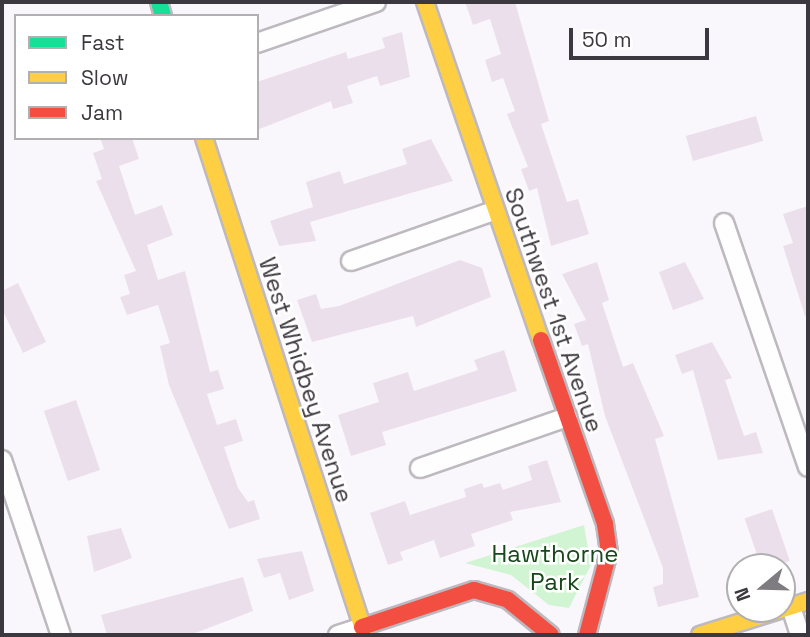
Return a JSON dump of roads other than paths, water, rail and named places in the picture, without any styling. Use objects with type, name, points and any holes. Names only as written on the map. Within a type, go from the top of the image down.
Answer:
[{"type":"street","points":[[259,42],[376,2]]},
{"type":"street","name":"Southwest 1st Avenue","points":[[425,2],[494,211],[567,416],[610,552],[587,635]]},
{"type":"street","name":"West Whidbey Avenue","points":[[205,140],[363,631]]},
{"type":"street","points":[[351,261],[494,211]]},
{"type":"street","points":[[724,223],[808,467]]},
{"type":"street","points":[[420,468],[567,416]]},
{"type":"street","points":[[2,460],[61,635]]},
{"type":"street","points":[[338,635],[363,631],[474,590],[508,600],[551,635]]},
{"type":"street","points":[[700,635],[800,604],[800,635]]},
{"type":"park label","name":"Hawthorne Park","points":[[555,568]]}]
